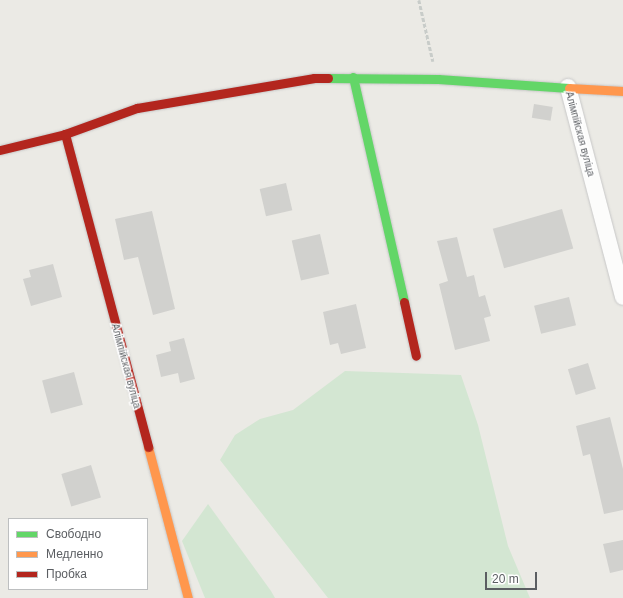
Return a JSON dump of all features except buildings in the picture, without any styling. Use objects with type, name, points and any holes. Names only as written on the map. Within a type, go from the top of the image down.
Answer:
[{"type":"street","name":"Алімпійская вуліца","points":[[0,150],[65,134],[137,108],[314,78],[353,77],[438,79],[568,87],[623,297]]},
{"type":"street","points":[[353,77],[416,356]]},
{"type":"street","points":[[568,87],[623,91]]},
{"type":"street","name":"Алімпійская вуліца","points":[[65,134],[188,598]]},
{"type":"path","points":[[419,0],[438,79]]},
{"type":"green space","points":[[345,371],[461,375],[478,425],[508,546],[530,598],[328,598],[220,460],[235,435],[260,419],[293,410]]},
{"type":"green space","points":[[208,504],[275,598],[205,598],[182,541]]},
{"type":"traffic: fast","points":[[353,77],[404,302]]},
{"type":"traffic: fast","points":[[328,78],[438,79],[569,88]]},
{"type":"traffic: slow","points":[[569,88],[623,91]]},
{"type":"traffic: slow","points":[[148,447],[188,598]]},
{"type":"traffic: jam","points":[[0,150],[65,134],[137,108],[314,78],[328,78]]},
{"type":"traffic: jam","points":[[65,134],[148,447]]},
{"type":"traffic: jam","points":[[404,302],[416,356]]}]
